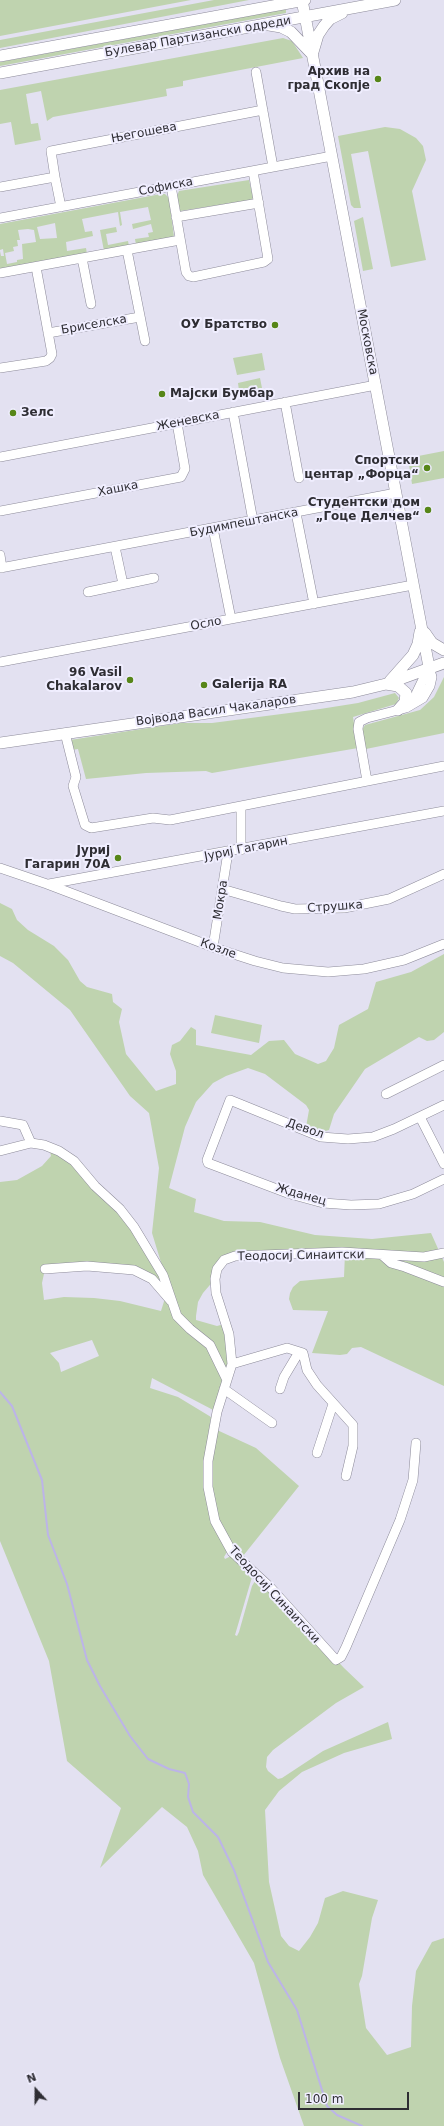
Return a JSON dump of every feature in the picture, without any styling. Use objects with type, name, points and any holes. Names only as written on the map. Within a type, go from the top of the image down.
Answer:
[{"type":"street","points":[[254,8],[270,0]]},
{"type":"street","name":"Булевар Партизански одреди","points":[[0,56],[303,0]]},
{"type":"street","name":"Московска","points":[[303,0],[429,667]]},
{"type":"street","name":"Булевар Партизански одреди","points":[[0,73],[395,0]]},
{"type":"street","points":[[259,25],[281,27],[291,32],[312,54],[318,35],[327,22],[337,15],[354,8]]},
{"type":"street","points":[[256,72],[273,167]]},
{"type":"street","name":"Његошева","points":[[61,207],[50,151],[263,110]]},
{"type":"street","name":"Софиска","points":[[0,218],[332,156]]},
{"type":"street","points":[[171,186],[186,272],[189,276],[264,262],[268,259],[253,171]]},
{"type":"street","points":[[0,187],[55,176]]},
{"type":"street","points":[[176,217],[259,203]]},
{"type":"street","points":[[0,273],[180,240]]},
{"type":"street","name":"Бриселска","points":[[127,250],[145,341]]},
{"type":"street","name":"Бриселска","points":[[82,258],[91,304]]},
{"type":"street","name":"Бриселска","points":[[0,368],[50,358],[52,354],[36,267]]},
{"type":"street","name":"Бриселска","points":[[48,333],[140,317]]},
{"type":"street","name":"Женевска","points":[[0,457],[376,385]]},
{"type":"street","points":[[285,402],[299,478]]},
{"type":"street","points":[[233,412],[253,521]]},
{"type":"street","name":"Хашка","points":[[0,511],[181,477],[185,469],[177,423]]},
{"type":"street","name":"Будимпештанска","points":[[1,568],[396,493]]},
{"type":"street","points":[[296,513],[314,604]]},
{"type":"street","points":[[213,528],[230,619]]},
{"type":"street","points":[[115,547],[123,584]]},
{"type":"street","points":[[0,555],[1,568]]},
{"type":"street","points":[[88,592],[154,578]]},
{"type":"street","name":"Осло","points":[[0,662],[413,585]]},
{"type":"street","points":[[420,623],[432,643],[444,650]]},
{"type":"street","points":[[386,684],[400,671],[412,655],[418,644],[420,623]]},
{"type":"street","name":"Војвода Васил Чакаларов","points":[[0,742],[330,695],[386,684],[429,667],[444,663]]},
{"type":"street","points":[[367,781],[358,729],[359,722],[367,718],[402,709],[416,694],[429,667]]},
{"type":"street","points":[[386,684],[398,686],[406,693],[406,702],[402,709]]},
{"type":"street","points":[[65,733],[76,777],[73,786],[85,825],[91,828],[153,818],[167,821],[444,766]]},
{"type":"street","points":[[241,806],[241,850]]},
{"type":"street","name":"Јуриј Гагарин","points":[[47,884],[444,812]]},
{"type":"street","name":"Мокра","points":[[213,947],[228,852]]},
{"type":"street","name":"Козле","points":[[0,868],[47,884],[213,947],[271,966],[328,972],[364,969],[392,963],[444,944]]},
{"type":"street","name":"Струшка","points":[[222,889],[295,909],[344,908],[389,899],[444,874]]},
{"type":"street","points":[[386,1094],[444,1064]]},
{"type":"street","name":"Девол","points":[[207,1162],[230,1100],[321,1137],[341,1139],[373,1137],[394,1130],[444,1105]]},
{"type":"street","points":[[420,1117],[444,1164]]},
{"type":"street","points":[[0,1120],[23,1125],[31,1143]]},
{"type":"street","points":[[0,1151],[31,1143],[44,1145],[60,1151],[74,1161],[95,1186],[120,1209],[134,1227],[163,1276],[170,1292],[172,1304]]},
{"type":"street","name":"Жданец","points":[[207,1162],[290,1194],[323,1203],[351,1205],[379,1204],[414,1194],[444,1179]]},
{"type":"street","name":"Теодосиј Синаитски","points":[[416,1443],[413,1480],[400,1520],[346,1647],[341,1657],[336,1660],[271,1588],[232,1552],[217,1527],[210,1501],[207,1467],[212,1435],[226,1380],[232,1364],[229,1334],[216,1293],[215,1279],[217,1270],[224,1260],[235,1256],[342,1252],[424,1257],[444,1253]]},
{"type":"street","points":[[382,1255],[391,1263],[405,1266],[444,1282]]},
{"type":"street","points":[[45,1269],[87,1266],[134,1270],[152,1279],[172,1304],[180,1320],[210,1345],[226,1380]]},
{"type":"street","points":[[232,1364],[287,1348],[303,1353],[307,1370],[316,1385],[353,1425],[353,1446],[346,1476]]},
{"type":"street","points":[[280,1389],[284,1377],[299,1352]]},
{"type":"street","points":[[224,1389],[272,1423]]},
{"type":"street","points":[[316,1453],[332,1404]]},
{"type":"green space","points":[[0,0],[191,0],[0,36]]},
{"type":"green space","points":[[214,0],[249,0],[0,48],[0,40]]},
{"type":"green space","points":[[286,9],[286,13],[0,66],[0,62]]},
{"type":"green space","points":[[283,38],[292,41],[303,58],[183,81],[183,86],[166,89],[167,96],[53,117],[47,121],[41,91],[26,94],[31,124],[38,123],[41,140],[15,145],[11,122],[0,124],[0,90]]},
{"type":"green space","points":[[385,127],[400,129],[416,138],[423,146],[426,160],[412,191],[426,260],[391,267],[368,151],[351,154],[361,208],[354,208],[351,205],[338,136]]},
{"type":"green space","points":[[249,180],[253,197],[252,200],[180,211],[177,196],[179,191]]},
{"type":"green space","points":[[165,194],[169,198],[174,237],[136,245],[135,239],[149,237],[148,233],[153,232],[151,224],[133,229],[132,224],[151,220],[148,207],[120,212],[122,225],[120,226],[118,212],[82,219],[85,232],[92,231],[93,236],[66,242],[67,251],[86,248],[87,254],[0,270],[0,251],[1,256],[4,256],[3,249],[0,250],[0,224]],"holes":[[[55,223],[57,238],[40,239],[37,227]],[[18,230],[34,230],[36,242],[22,244],[23,259],[7,264],[5,253],[14,251],[13,247],[18,246],[17,240],[20,240]]]},
{"type":"green space","points":[[363,217],[373,269],[363,271],[354,221]]},
{"type":"green space","points":[[116,227],[117,232],[106,234],[108,245],[128,241],[129,246],[104,251],[100,230]]},
{"type":"green space","points":[[262,353],[265,370],[237,375],[233,358]]},
{"type":"green space","points":[[260,378],[263,393],[240,398],[238,383]]},
{"type":"green space","name":"Спортски центар „Форца“","points":[[444,451],[444,478],[412,484],[408,458]]},
{"type":"green space","points":[[444,677],[444,733],[366,749],[362,730],[365,725],[420,710],[434,697]]},
{"type":"green space","points":[[395,693],[399,698],[396,704],[353,717],[358,748],[212,773],[206,771],[146,773],[86,779],[78,749],[72,750],[70,740],[181,723],[212,723],[320,709],[358,703]]},
{"type":"green space","points":[[0,903],[12,909],[17,920],[28,930],[54,946],[68,960],[80,981],[87,987],[112,994],[113,1002],[122,1009],[119,1022],[126,1054],[156,1091],[176,1084],[176,1071],[170,1054],[172,1045],[180,1041],[191,1027],[196,1030],[196,1045],[251,1055],[269,1041],[284,1040],[295,1054],[318,1064],[326,1061],[334,1048],[339,1025],[368,1009],[376,982],[411,972],[444,954],[444,1032],[434,1040],[427,1041],[419,1037],[365,1069],[334,1114],[329,1130],[322,1132],[306,1127],[309,1110],[306,1105],[265,1074],[248,1068],[226,1076],[213,1083],[196,1102],[185,1127],[169,1188],[196,1199],[194,1212],[224,1221],[260,1222],[315,1235],[372,1239],[431,1233],[444,1262],[444,1386],[361,1347],[352,1348],[347,1354],[340,1355],[312,1353],[328,1311],[293,1310],[289,1299],[290,1293],[293,1287],[300,1281],[344,1277],[345,1253],[228,1257],[215,1279],[203,1293],[198,1302],[196,1316],[196,1320],[217,1326],[224,1324],[231,1347],[217,1412],[152,1378],[150,1388],[178,1397],[211,1417],[204,1466],[213,1526],[227,1552],[224,1557],[225,1559],[231,1556],[252,1577],[235,1635],[237,1636],[239,1632],[252,1586],[258,1576],[344,1668],[364,1687],[336,1703],[273,1750],[267,1757],[266,1767],[268,1771],[278,1779],[282,1778],[323,1751],[388,1722],[392,1739],[344,1753],[302,1772],[279,1791],[265,1810],[269,1882],[281,1936],[289,1946],[299,1951],[310,1937],[318,1923],[325,1898],[343,1891],[378,1900],[372,1918],[362,1976],[359,1984],[366,2028],[387,2055],[411,2047],[412,2006],[416,1971],[432,1942],[444,1938],[444,2126],[304,2126],[280,2058],[254,1963],[203,1875],[198,1851],[187,1827],[162,1807],[100,1868],[121,1808],[67,1761],[49,1661],[0,1541],[0,1182],[17,1180],[42,1166],[51,1156],[49,1147],[59,1151],[106,1194],[163,1269],[152,1233],[159,1168],[149,1113],[130,1096],[70,1010],[13,963],[0,956]],"holes":[[[45,1269],[134,1270],[166,1295],[161,1311],[120,1301],[94,1298],[64,1297],[44,1300],[42,1283]],[[92,1340],[99,1356],[61,1372],[59,1363],[50,1353]]]},
{"type":"green space","points":[[215,1015],[262,1025],[259,1043],[211,1033]]},
{"type":"green space","points":[[217,1430],[256,1448],[299,1486],[243,1556],[230,1542],[220,1525],[212,1493],[211,1466]]},
{"type":"waterway","points":[[0,1392],[12,1406],[42,1480],[48,1535],[67,1584],[87,1660],[100,1686],[130,1736],[148,1759],[169,1769],[185,1773],[189,1784],[188,1797],[193,1812],[218,1837],[234,1870],[268,1962],[297,2010],[327,2106],[337,2115],[362,2126]]},
{"type":"place","name":"Архив на град Скопје","points":[[378,79]]},
{"type":"place","name":"ОУ Братство","points":[[275,325]]},
{"type":"place","name":"Мајски Бумбар","points":[[162,394]]},
{"type":"place","name":"Зелс","points":[[13,413]]},
{"type":"place","name":"Спортски центар „Форца“","points":[[427,468]]},
{"type":"place","name":"Студентски дом „Гоце Делчев“","points":[[428,510]]},
{"type":"place","name":"96 Vasil Chakalarov","points":[[130,680]]},
{"type":"place","name":"Galerija RA","points":[[204,685]]},
{"type":"place","name":"Јуриј Гагарин 70А","points":[[118,858]]}]
